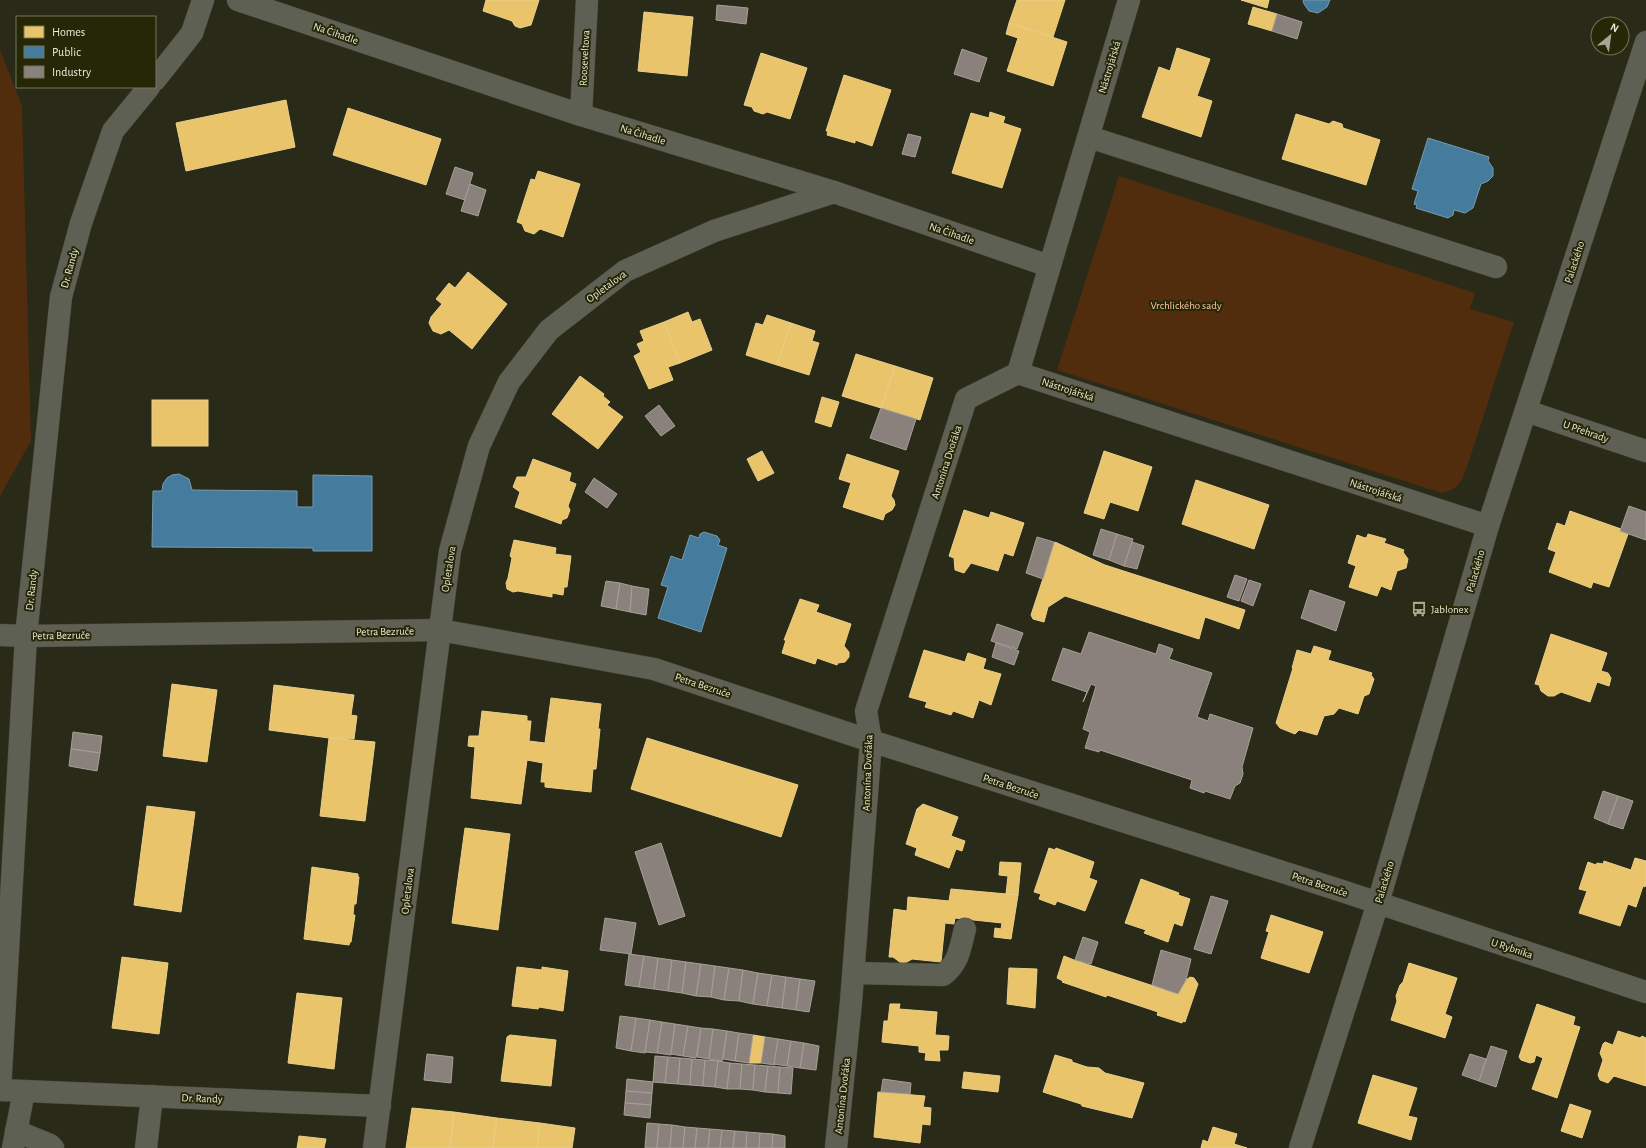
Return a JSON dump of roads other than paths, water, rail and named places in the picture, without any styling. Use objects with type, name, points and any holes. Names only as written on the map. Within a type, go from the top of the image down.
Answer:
[{"type":"street","points":[[156,79],[192,33],[203,0]]},
{"type":"street","name":"Na Čihadle","points":[[238,0],[581,115],[834,192],[1049,266]]},
{"type":"street","name":"Rooseveltova","points":[[581,115],[586,0]]},
{"type":"street","name":"Nástrojářská","points":[[1129,0],[1018,373],[1488,526]]},
{"type":"street","name":"Palackého","points":[[1300,1148],[1378,903],[1488,526],[1646,42]]},
{"type":"street","name":"Dr. Randy","points":[[148,88],[114,131],[81,223],[61,297],[26,636],[0,1090],[380,1106]]},
{"type":"street","points":[[1088,137],[1496,267]]},
{"type":"street","name":"Opletalova","points":[[374,1148],[450,551],[479,446],[509,382],[549,330],[625,271],[714,231],[834,192]]},
{"type":"street","name":"Antonína Dvořáka","points":[[836,1148],[854,973],[871,741],[866,711],[966,399],[1018,373]]},
{"type":"street","name":"U Přehrady","points":[[1526,410],[1646,451]]},
{"type":"street","name":"Petra Bezruče","points":[[0,635],[26,636],[440,630],[654,669],[871,741],[1378,903]]},
{"type":"street","name":"U Rybníka","points":[[1378,903],[1646,992]]},
{"type":"street","points":[[854,973],[943,975],[952,968],[957,960],[965,929]]},
{"type":"street","points":[[24,1091],[14,1140],[50,1145],[53,1148]]},
{"type":"street","points":[[146,1148],[152,1096]]},
{"type":"place","name":"Jablonex","points":[[1419,609]]},
{"type":"park label","name":"Vrchlického sady","points":[[1186,305]]}]
